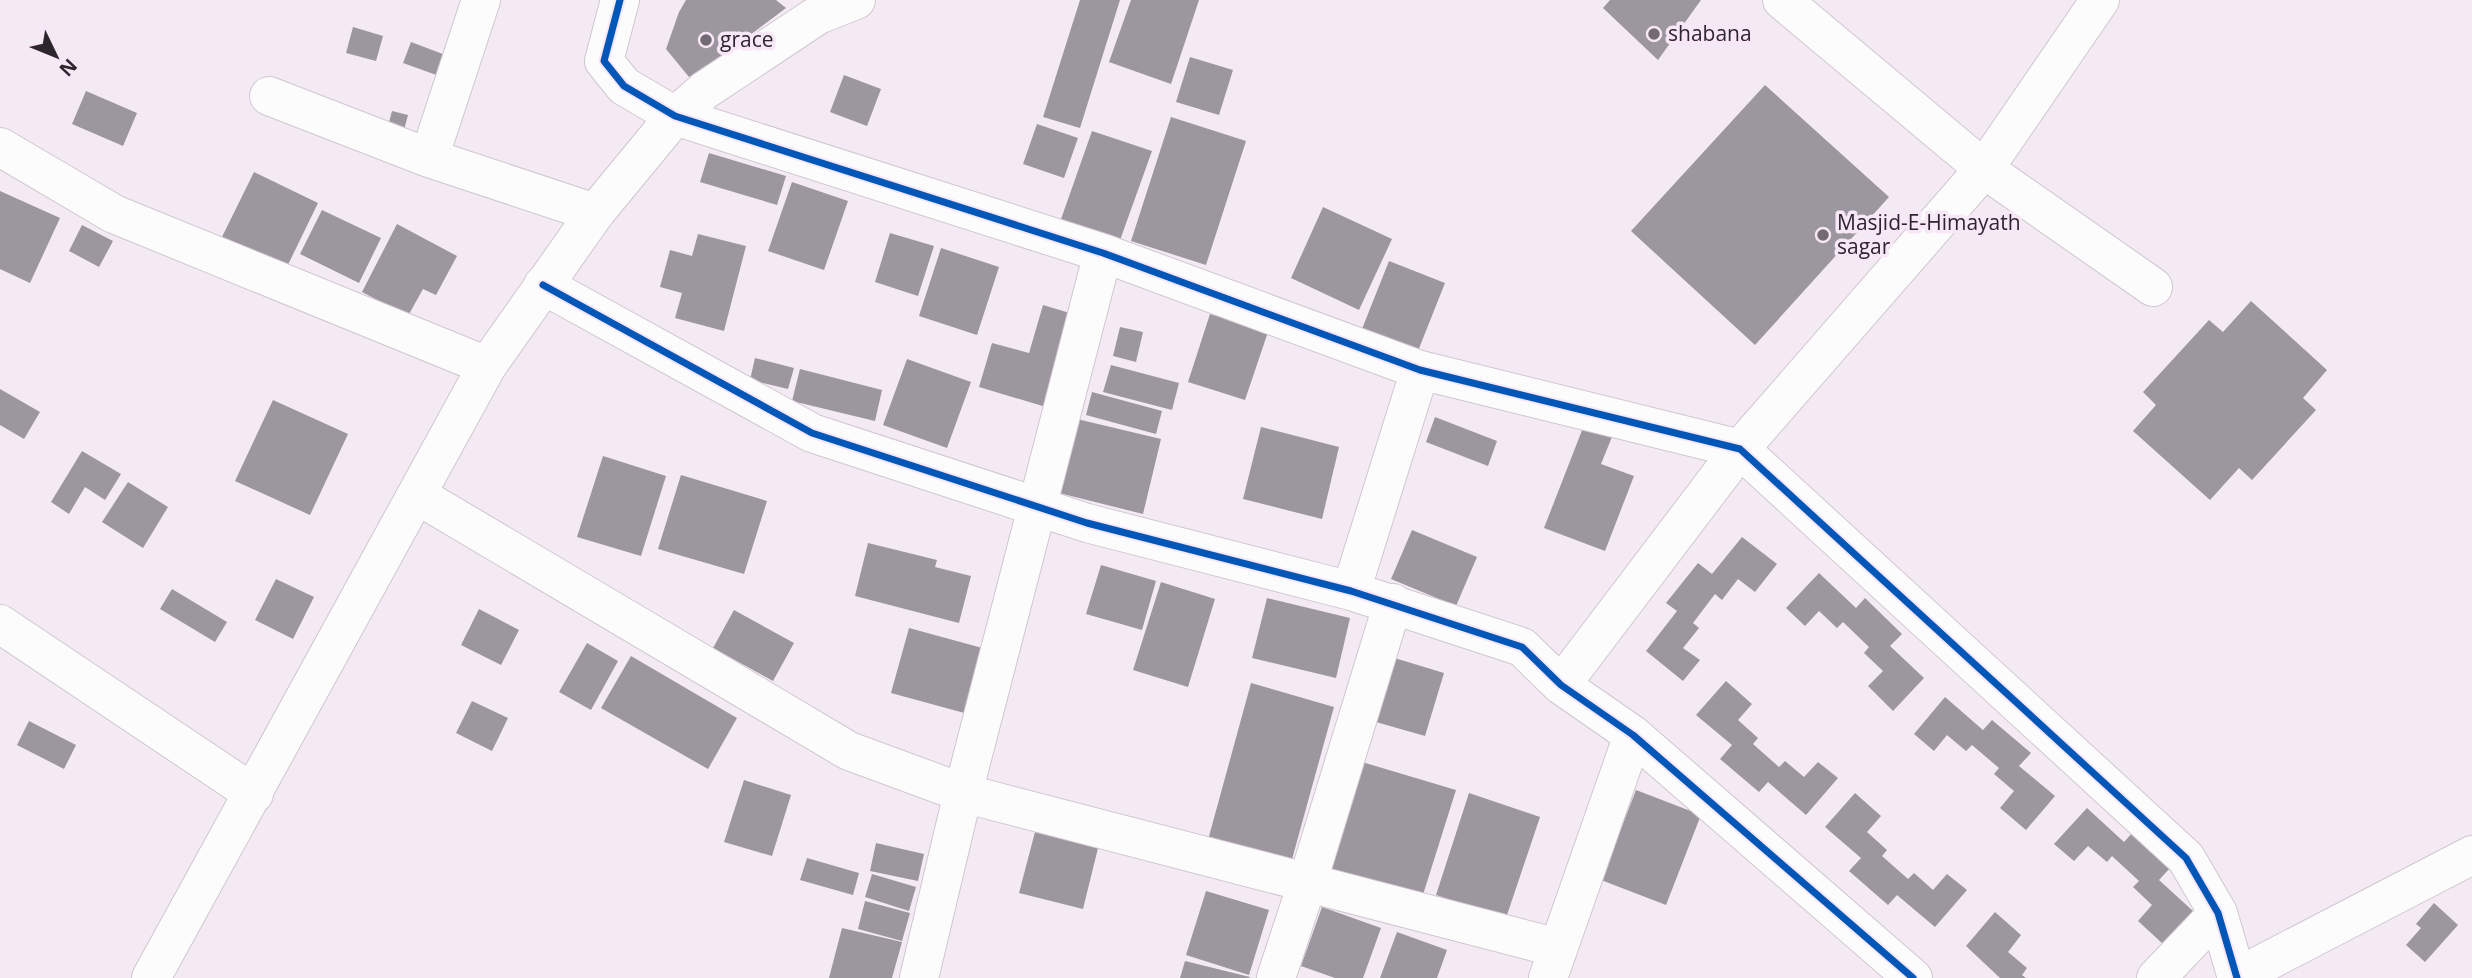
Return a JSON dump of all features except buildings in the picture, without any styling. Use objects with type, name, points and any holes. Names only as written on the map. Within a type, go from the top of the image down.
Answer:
[{"type":"street","points":[[429,158],[481,0]]},
{"type":"street","points":[[620,0],[604,61],[624,86],[675,116],[1103,253],[1420,370],[1740,449],[2186,858],[2218,914],[2237,978],[2472,855]]},
{"type":"street","points":[[151,978],[487,366],[543,285],[595,213],[675,116],[705,90],[818,15],[856,0]]},
{"type":"street","points":[[1782,0],[1984,169],[2153,287]]},
{"type":"street","points":[[1561,685],[1740,449],[1984,169],[2100,0]]},
{"type":"street","points":[[269,96],[429,158],[595,213]]},
{"type":"street","points":[[0,147],[114,214],[487,366]]},
{"type":"street","points":[[919,978],[963,793],[1103,253]]},
{"type":"street","points":[[543,285],[812,433],[1087,523],[1351,591],[1522,647],[1561,685],[1633,735],[1913,978]]},
{"type":"street","points":[[1351,591],[1420,370]]},
{"type":"street","points":[[417,495],[849,751],[963,793],[1307,884],[1553,963],[1633,735]]},
{"type":"street","points":[[1276,978],[1393,603]]},
{"type":"street","points":[[2,629],[254,794]]},
{"type":"street","points":[[2156,978],[2218,914]]},
{"type":"cycle path","points":[[620,0],[604,61],[624,86],[675,116],[1103,253],[1420,370],[1740,449],[2186,858],[2218,913],[2237,978]]},
{"type":"cycle path","points":[[543,285],[812,433],[1087,523],[1351,591],[1522,647],[1561,685],[1633,735],[1913,978]]},
{"type":"place","name":"shabana","points":[[1654,34]]},
{"type":"place","name":"grace","points":[[706,40]]},
{"type":"place","name":"Masjid-E-Himayath sagar","points":[[1823,235]]}]
